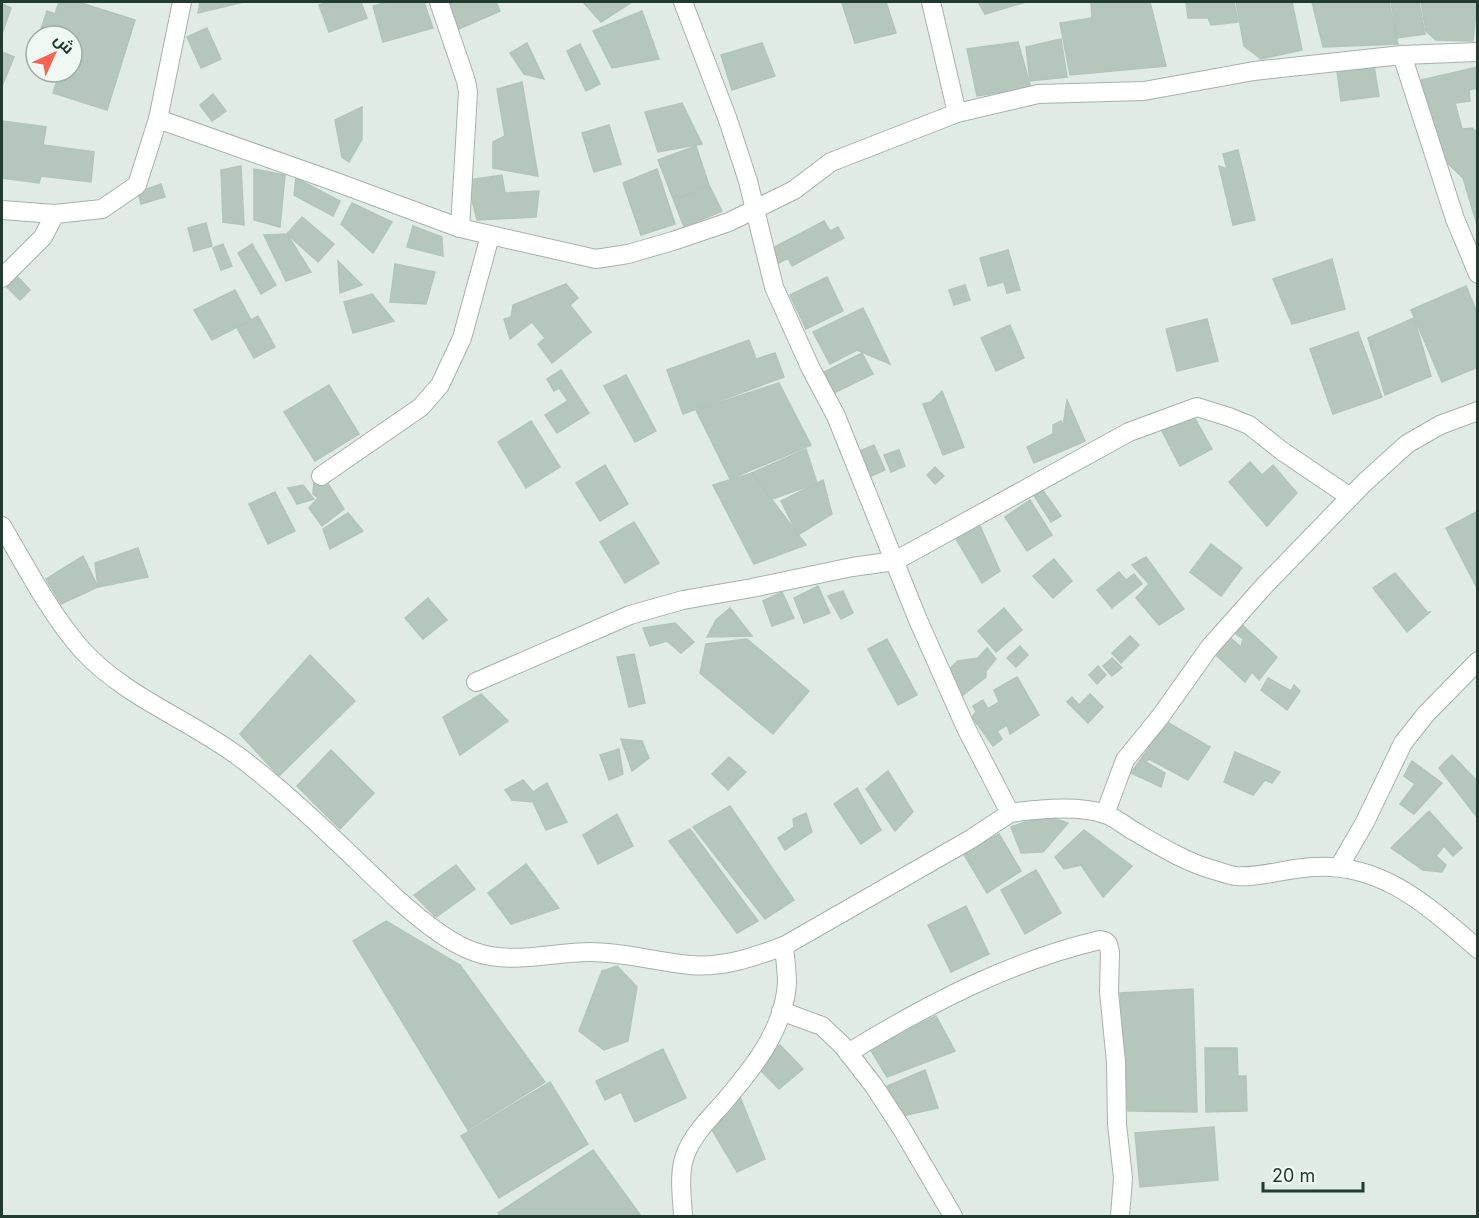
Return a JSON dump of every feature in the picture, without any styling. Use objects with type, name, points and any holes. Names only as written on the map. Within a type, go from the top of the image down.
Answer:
[{"type":"street","points":[[2,210],[55,214],[102,209],[137,185],[158,118],[182,2]]},
{"type":"street","points":[[439,2],[468,92],[460,228]]},
{"type":"street","points":[[683,2],[728,120],[756,210],[774,287],[801,349],[836,416],[918,620],[966,728],[1010,813]]},
{"type":"street","points":[[931,2],[957,113]]},
{"type":"street","points":[[158,118],[460,228],[596,260],[673,242],[729,222],[794,190],[831,162],[957,113],[1038,94],[1144,91],[1254,71],[1402,55],[1478,52]]},
{"type":"street","points":[[1402,55],[1455,219],[1478,274]]},
{"type":"street","points":[[2,278],[43,237],[55,214]]},
{"type":"street","points":[[321,476],[421,407],[440,385],[462,338],[490,236]]},
{"type":"street","points":[[476,682],[630,615],[682,600],[852,567],[895,561],[1129,432],[1197,407],[1249,425],[1282,451],[1350,497]]},
{"type":"street","points":[[1105,814],[1125,760],[1160,717],[1209,648],[1284,564],[1350,497],[1407,444],[1440,425],[1478,411]]},
{"type":"street","points":[[2,526],[64,628],[99,666],[130,691],[241,758],[287,796],[409,909],[443,935],[474,952],[500,958],[590,952],[627,954],[692,965],[725,964],[751,958],[784,946],[971,839],[1010,813],[1043,809],[1071,809],[1105,814],[1170,852],[1208,868],[1236,876],[1273,873],[1305,867],[1339,867],[1372,874],[1431,909],[1478,949]]},
{"type":"street","points":[[1339,867],[1365,822],[1403,743],[1426,714],[1478,661]]},
{"type":"street","points":[[848,1053],[884,1030],[988,979],[1059,951],[1100,940],[1105,941],[1110,952],[1108,992],[1116,1062],[1117,1124],[1122,1178],[1120,1216]]},
{"type":"street","points":[[683,1216],[681,1173],[686,1154],[697,1133],[761,1057],[781,1011],[787,983],[784,946]]},
{"type":"street","points":[[781,1011],[822,1026],[848,1053],[874,1086],[902,1129],[953,1216]]},
{"type":"building","points":[[59,2],[78,2],[135,20],[107,110],[53,93],[56,84],[84,84],[84,24],[43,24],[47,11],[55,14]]},
{"type":"building","points":[[200,2],[244,2],[198,13]]},
{"type":"building","points":[[328,2],[361,2],[367,18],[329,32],[319,5]]},
{"type":"building","points":[[389,2],[424,2],[433,28],[383,42],[373,6]]},
{"type":"building","points":[[496,2],[500,11],[454,31],[443,4]]},
{"type":"building","points":[[583,2],[632,2],[601,22]]},
{"type":"building","points":[[886,2],[896,33],[855,43],[842,3]]},
{"type":"building","points":[[978,2],[1026,2],[985,14]]},
{"type":"building","points":[[1091,2],[1150,2],[1166,66],[1070,75],[1060,23],[1092,18]]},
{"type":"building","points":[[1186,2],[1234,2],[1238,22],[1211,25],[1208,18],[1188,18]]},
{"type":"building","points":[[1236,2],[1292,2],[1302,50],[1261,59],[1244,46]]},
{"type":"building","points":[[1312,2],[1389,2],[1398,44],[1323,47]]},
{"type":"building","points":[[1391,2],[1419,2],[1425,34],[1397,38]]},
{"type":"building","points":[[1421,2],[1477,2],[1473,41],[1436,40],[1426,31]]},
{"type":"building","points":[[2,4],[11,8],[2,34]]},
{"type":"building","points":[[642,11],[659,59],[612,68],[593,31]]},
{"type":"building","points":[[207,28],[221,59],[201,68],[187,37]]},
{"type":"building","points":[[1061,39],[1067,77],[1030,81],[1026,47]]},
{"type":"building","points":[[1018,42],[1031,88],[977,96],[967,49]]},
{"type":"building","points":[[527,43],[544,79],[524,74],[510,53]]},
{"type":"building","points":[[762,43],[775,76],[732,90],[721,55]]},
{"type":"building","points":[[580,44],[600,84],[586,91],[567,51]]},
{"type":"building","points":[[2,52],[14,57],[2,86]]},
{"type":"building","points":[[1374,66],[1379,96],[1341,101],[1337,71]]},
{"type":"building","points":[[1478,67],[1478,88],[1469,90],[1470,101],[1455,103],[1462,129],[1472,128],[1478,133],[1478,228],[1463,178],[1443,159],[1439,134],[1434,134],[1421,80]]},
{"type":"building","points":[[522,82],[538,176],[493,168],[493,142],[505,136],[497,89]]},
{"type":"building","points":[[213,94],[226,111],[212,121],[200,105]]},
{"type":"building","points":[[682,103],[702,144],[658,152],[645,112]]},
{"type":"building","points":[[362,107],[362,139],[349,162],[342,157],[335,120]]},
{"type":"building","points":[[2,121],[46,127],[43,145],[94,152],[91,182],[41,176],[39,183],[2,178]]},
{"type":"building","points":[[609,125],[621,164],[594,172],[582,133]]},
{"type":"building","points":[[696,146],[709,185],[674,201],[658,160]]},
{"type":"building","points":[[1238,150],[1255,220],[1233,225],[1219,166],[1227,169],[1223,154]]},
{"type":"building","points":[[241,166],[244,225],[223,222],[221,170]]},
{"type":"building","points":[[254,169],[285,175],[280,227],[254,220]]},
{"type":"building","points":[[657,169],[675,224],[641,235],[623,183]]},
{"type":"building","points":[[502,175],[505,193],[539,191],[536,217],[477,220],[467,180]]},
{"type":"building","points":[[296,178],[340,201],[333,216],[294,195]]},
{"type":"building","points":[[161,184],[165,197],[141,204],[138,192]]},
{"type":"building","points":[[709,185],[722,211],[684,227],[674,201]]},
{"type":"building","points":[[352,203],[392,222],[373,253],[341,224]]},
{"type":"building","points":[[302,217],[334,244],[318,262],[287,234]]},
{"type":"building","points":[[824,221],[830,231],[838,227],[844,238],[792,266],[788,258],[775,265],[767,251]]},
{"type":"building","points":[[206,223],[212,246],[194,251],[188,228]]},
{"type":"building","points":[[413,226],[442,237],[443,256],[407,247]]},
{"type":"building","points":[[287,234],[311,272],[286,281],[264,235]]},
{"type":"building","points":[[223,244],[232,266],[221,270],[213,248]]},
{"type":"building","points":[[252,244],[276,285],[261,294],[238,253]]},
{"type":"building","points":[[1008,250],[1020,290],[1007,293],[1004,282],[988,286],[980,258]]},
{"type":"building","points":[[1332,259],[1345,309],[1292,324],[1273,279]]},
{"type":"building","points":[[338,261],[362,285],[340,293]]},
{"type":"building","points":[[395,264],[435,272],[426,304],[390,302]]},
{"type":"building","points":[[14,273],[30,290],[20,300],[3,283]]},
{"type":"building","points":[[827,277],[843,311],[806,329],[790,295]]},
{"type":"building","points":[[566,284],[578,298],[570,305],[591,332],[552,363],[538,344],[545,338],[532,322],[510,339],[504,319],[511,317],[513,305]]},
{"type":"building","points":[[965,285],[970,300],[954,305],[949,290]]},
{"type":"building","points":[[1466,286],[1478,315],[1478,367],[1442,382],[1411,310]]},
{"type":"building","points":[[235,290],[251,320],[212,340],[194,310]]},
{"type":"building","points":[[372,294],[394,321],[353,333],[344,302]]},
{"type":"building","points":[[863,308],[890,364],[857,350],[830,364],[813,332]]},
{"type":"building","points":[[258,316],[275,347],[254,358],[237,328]]},
{"type":"building","points":[[1414,318],[1431,376],[1385,395],[1368,338]]},
{"type":"building","points":[[1207,319],[1218,361],[1177,371],[1166,329]]},
{"type":"building","points":[[1010,325],[1024,358],[996,371],[981,338]]},
{"type":"building","points":[[1358,332],[1382,397],[1333,414],[1310,349]]},
{"type":"building","points":[[749,340],[756,359],[775,353],[784,377],[683,414],[667,370]]},
{"type":"building","points":[[862,353],[873,374],[834,393],[824,372]]},
{"type":"building","points":[[561,370],[589,413],[557,433],[545,415],[568,401],[559,388],[554,391],[547,379]]},
{"type":"building","points":[[626,375],[656,431],[635,442],[604,386]]},
{"type":"building","points":[[779,383],[811,445],[730,479],[696,410]]},
{"type":"building","points":[[329,385],[359,434],[315,461],[284,412]]},
{"type":"building","points":[[942,391],[964,447],[943,455],[923,404],[931,402]]},
{"type":"building","points":[[1067,400],[1085,441],[1034,463],[1027,447],[1053,434],[1053,425],[1061,421],[1063,426]]},
{"type":"building","points":[[1193,415],[1212,449],[1180,466],[1162,431]]},
{"type":"building","points":[[531,421],[560,467],[526,488],[498,442]]},
{"type":"building","points":[[874,445],[885,470],[866,478],[855,453]]},
{"type":"building","points":[[806,449],[817,483],[772,499],[752,473]]},
{"type":"building","points":[[899,450],[905,466],[891,472],[884,455]]},
{"type":"building","points":[[1250,462],[1262,475],[1273,465],[1297,493],[1267,526],[1229,482]]},
{"type":"building","points":[[605,465],[628,504],[600,521],[576,483]]},
{"type":"building","points":[[935,467],[944,476],[935,484],[927,475]]},
{"type":"building","points":[[752,473],[806,545],[754,564],[713,485]]},
{"type":"building","points":[[325,479],[344,509],[322,526],[309,508],[318,498],[313,494],[314,481]]},
{"type":"building","points":[[823,480],[832,514],[798,535],[781,501]]},
{"type":"building","points":[[303,485],[314,499],[297,504],[288,488]]},
{"type":"building","points":[[1039,485],[1061,516],[1051,522],[1031,491]]},
{"type":"building","points":[[275,492],[295,531],[268,544],[249,504]]},
{"type":"building","points":[[1030,500],[1052,535],[1027,551],[1005,517]]},
{"type":"building","points":[[1478,511],[1478,587],[1477,588],[1446,528]]},
{"type":"building","points":[[348,513],[363,531],[330,549],[323,529]]},
{"type":"building","points":[[634,522],[659,563],[625,583],[600,542]]},
{"type":"building","points":[[980,526],[1000,571],[982,583],[955,537]]},
{"type":"building","points":[[1211,544],[1242,568],[1221,596],[1190,572]]},
{"type":"building","points":[[138,548],[148,577],[98,587],[95,563]]},
{"type":"building","points":[[83,556],[98,587],[61,604],[46,579]]},
{"type":"building","points":[[1146,557],[1184,609],[1159,625],[1136,598],[1149,584],[1132,565]]},
{"type":"building","points":[[1054,559],[1072,581],[1053,598],[1033,576]]},
{"type":"building","points":[[1119,572],[1126,580],[1134,574],[1142,584],[1112,608],[1097,590]]},
{"type":"building","points":[[1395,573],[1427,612],[1430,612],[1407,632],[1373,588]]},
{"type":"building","points":[[818,586],[830,613],[804,623],[794,598]]},
{"type":"building","points":[[843,591],[853,613],[841,619],[828,596]]},
{"type":"building","points":[[782,592],[794,618],[772,626],[763,601]]},
{"type":"building","points":[[428,598],[447,620],[423,639],[405,618]]},
{"type":"building","points":[[730,608],[752,636],[707,637],[716,620]]},
{"type":"building","points":[[1004,608],[1022,630],[996,652],[978,631]]},
{"type":"building","points":[[1238,621],[1277,657],[1259,680],[1252,672],[1245,682],[1216,655],[1218,645],[1226,634],[1241,647],[1243,639],[1230,630]]},
{"type":"building","points":[[675,623],[694,642],[681,653],[667,641],[650,646],[643,628]]},
{"type":"building","points":[[1130,636],[1139,645],[1121,663],[1112,653]]},
{"type":"building","points":[[747,639],[809,691],[773,734],[700,673],[706,644]]},
{"type":"building","points":[[887,639],[917,695],[898,705],[868,649]]},
{"type":"building","points":[[1020,646],[1028,655],[1016,667],[1007,658]]},
{"type":"building","points":[[987,648],[996,659],[986,671],[986,677],[962,696],[946,672],[958,661],[978,658]]},
{"type":"building","points":[[634,654],[645,703],[629,707],[617,657]]},
{"type":"building","points":[[310,655],[355,701],[279,776],[240,734]]},
{"type":"building","points":[[1112,658],[1122,668],[1112,676],[1103,666]]},
{"type":"building","points":[[1098,666],[1106,675],[1097,684],[1089,675]]},
{"type":"building","points":[[1017,677],[1039,715],[1010,734],[1007,725],[997,731],[1002,739],[993,746],[972,717],[976,712],[973,706],[983,700],[988,709],[999,702],[994,690]]},
{"type":"building","points":[[1268,678],[1291,691],[1294,685],[1300,691],[1287,710],[1261,690]]},
{"type":"building","points":[[481,694],[508,721],[460,755],[443,717]]},
{"type":"building","points":[[1090,694],[1103,707],[1088,723],[1067,702],[1072,697],[1079,705]]},
{"type":"building","points":[[1167,722],[1210,747],[1188,780],[1149,759],[1146,762],[1165,773],[1161,787],[1131,773]]},
{"type":"building","points":[[621,739],[642,741],[649,758],[632,771]]},
{"type":"building","points":[[619,749],[623,774],[609,780],[600,755]]},
{"type":"building","points":[[331,750],[374,793],[340,829],[297,786]]},
{"type":"building","points":[[1235,752],[1280,772],[1272,783],[1265,780],[1253,795],[1224,782]]},
{"type":"building","points":[[1452,755],[1478,782],[1476,816],[1439,768]]},
{"type":"building","points":[[729,757],[746,772],[728,790],[712,774]]},
{"type":"building","points":[[1412,761],[1442,783],[1414,814],[1400,804],[1415,784],[1404,776]]},
{"type":"building","points":[[888,771],[913,812],[895,831],[866,789]]},
{"type":"building","points":[[523,780],[533,792],[547,783],[567,822],[546,830],[533,802],[512,800],[505,790]]},
{"type":"building","points":[[857,788],[881,830],[861,844],[834,804]]},
{"type":"building","points":[[730,806],[794,900],[765,919],[693,827]]},
{"type":"building","points":[[1429,811],[1462,848],[1453,856],[1444,846],[1436,856],[1446,865],[1442,872],[1423,870],[1391,848]]},
{"type":"building","points":[[806,813],[812,832],[785,850],[778,838],[794,827],[793,819]]},
{"type":"building","points":[[617,814],[633,846],[598,864],[583,835]]},
{"type":"building","points":[[1045,815],[1068,823],[1043,852],[1021,853],[1011,827]]},
{"type":"building","points":[[690,829],[758,921],[737,933],[669,841]]},
{"type":"building","points":[[1084,830],[1132,866],[1103,897],[1081,865],[1064,869],[1055,857]]},
{"type":"building","points":[[999,834],[1021,871],[987,893],[963,853]]},
{"type":"building","points":[[526,864],[559,908],[511,924],[488,893]]},
{"type":"building","points":[[456,865],[475,889],[436,917],[414,895]]},
{"type":"building","points":[[1036,870],[1061,913],[1025,934],[1001,890]]},
{"type":"building","points":[[966,906],[989,954],[951,972],[928,925]]},
{"type":"building","points":[[386,921],[460,965],[545,1082],[468,1130],[353,941]]},
{"type":"building","points":[[617,966],[637,987],[628,1041],[604,1050],[579,1031],[602,971]]},
{"type":"building","points":[[1193,989],[1197,1112],[1128,1111],[1120,993]]},
{"type":"building","points":[[936,1016],[955,1051],[887,1077],[869,1047]]},
{"type":"building","points":[[780,1045],[803,1069],[779,1089],[756,1066]]},
{"type":"building","points":[[1205,1048],[1237,1048],[1238,1076],[1246,1076],[1247,1111],[1206,1112]]},
{"type":"building","points":[[663,1049],[686,1098],[635,1122],[621,1092],[605,1100],[596,1081]]},
{"type":"building","points":[[925,1070],[938,1108],[903,1116],[887,1086]]},
{"type":"building","points":[[550,1082],[588,1144],[499,1198],[461,1136]]},
{"type":"building","points":[[740,1097],[765,1159],[737,1172],[708,1123]]},
{"type":"building","points":[[1214,1127],[1218,1180],[1140,1187],[1135,1133]]},
{"type":"building","points":[[593,1150],[641,1216],[500,1216],[498,1213]]}]
